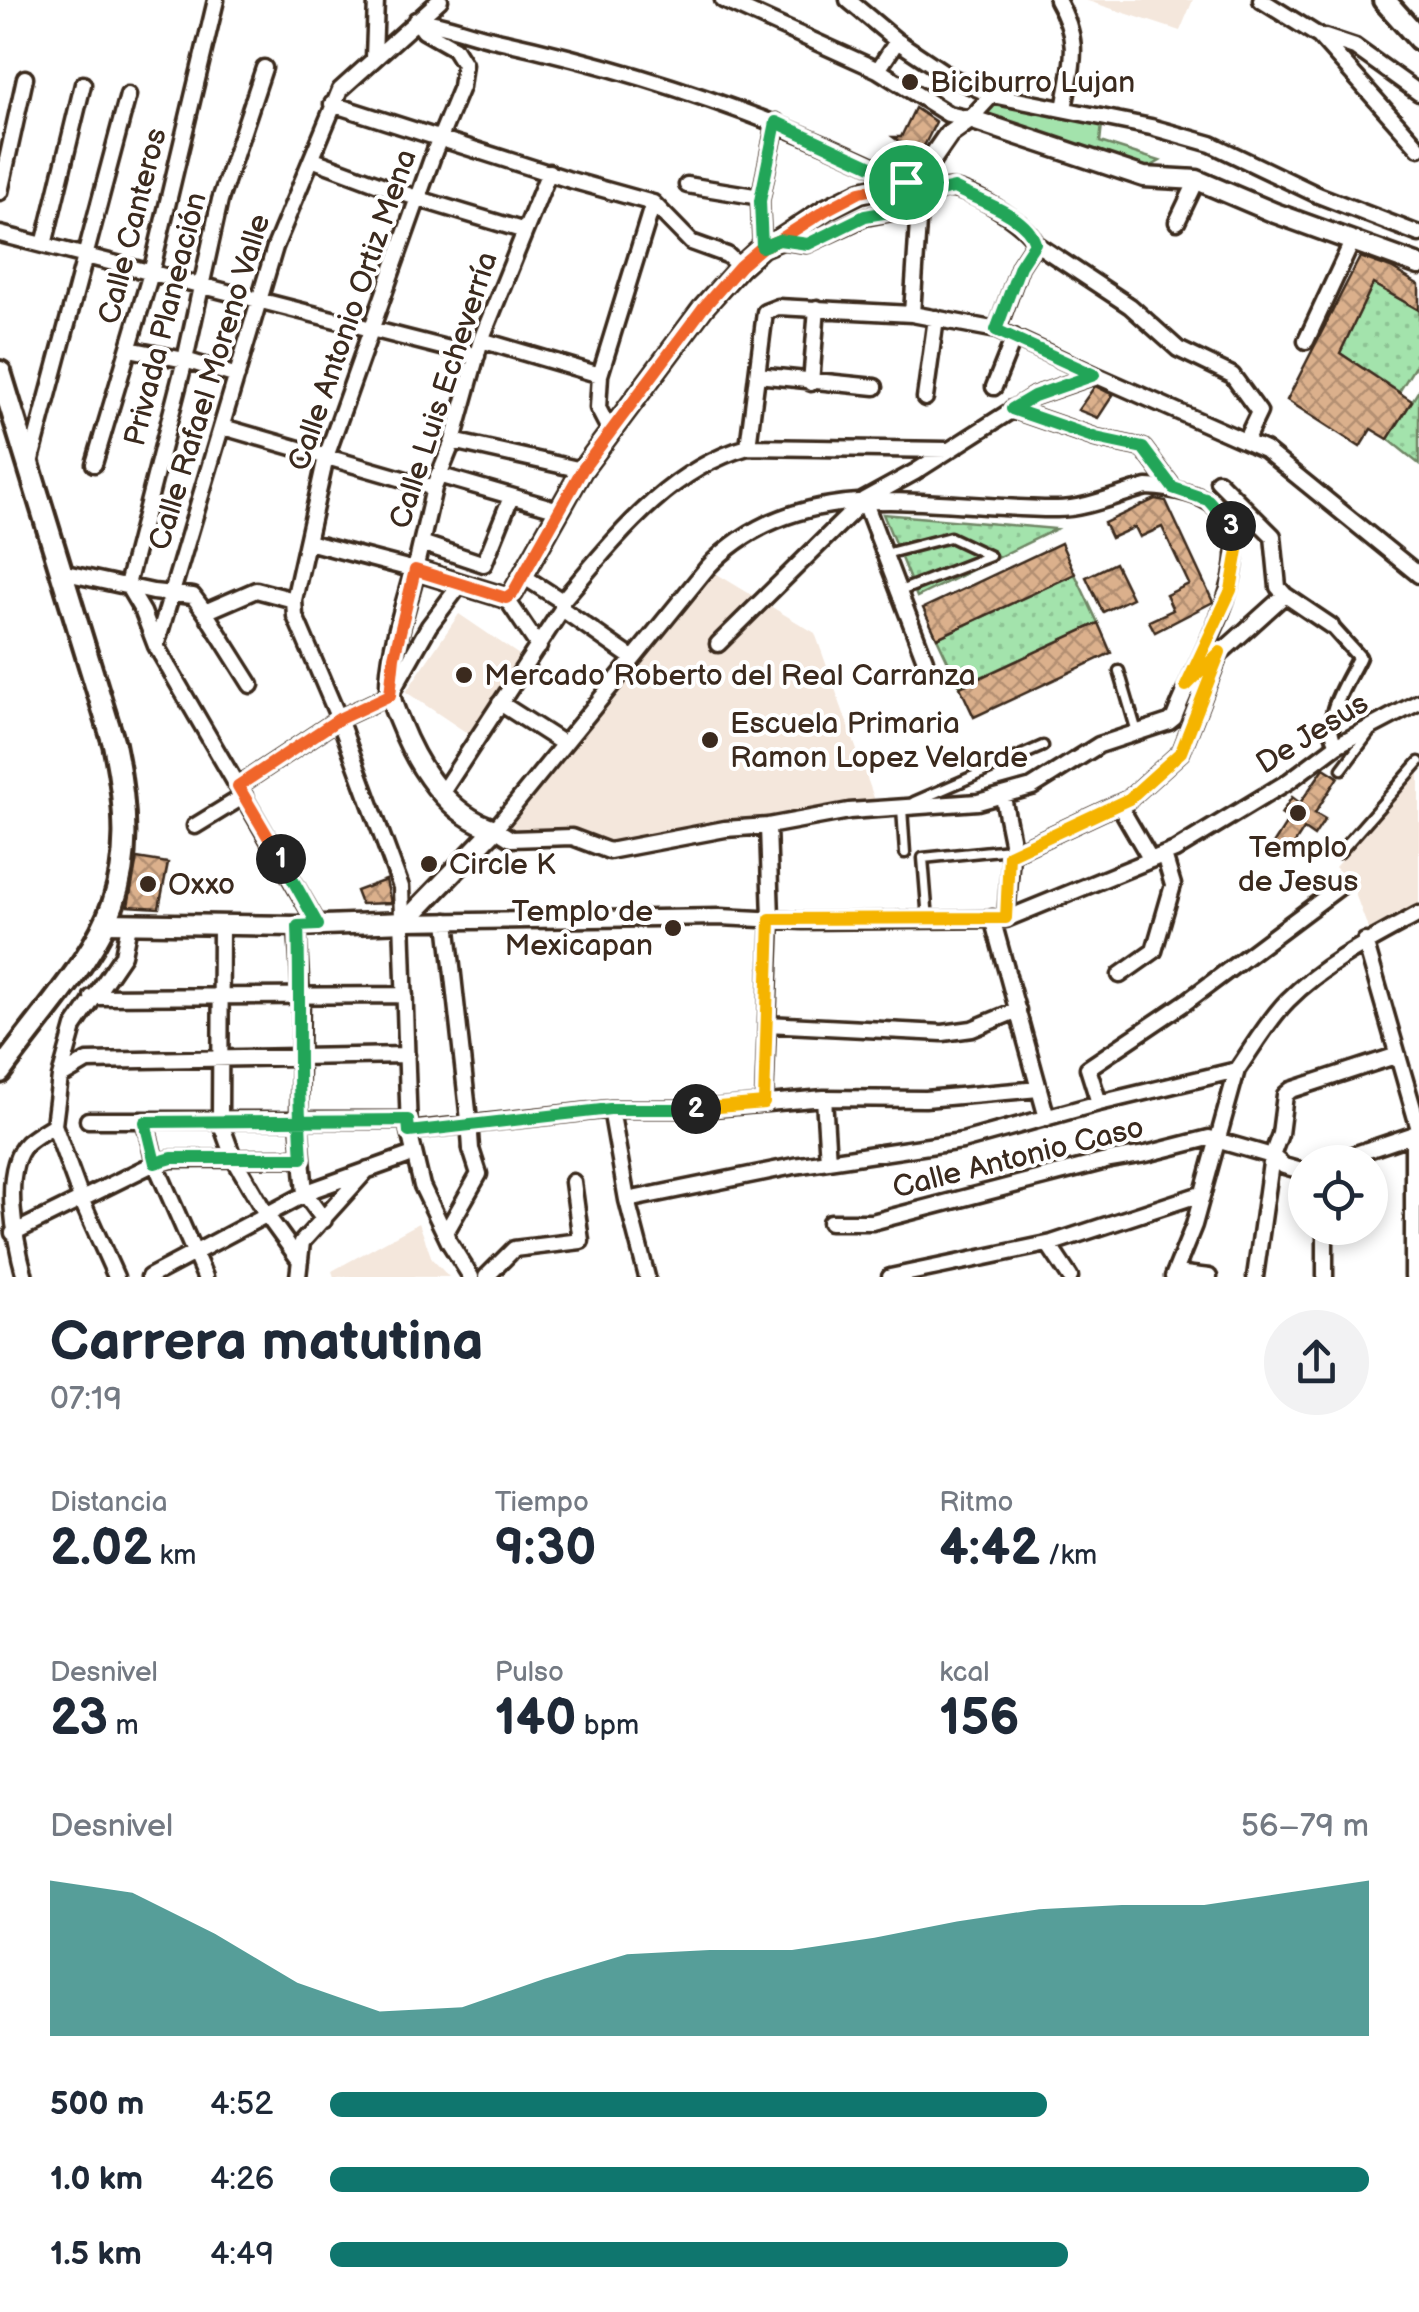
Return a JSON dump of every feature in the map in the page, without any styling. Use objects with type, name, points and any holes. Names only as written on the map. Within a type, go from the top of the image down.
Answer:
[{"type":"main road","points":[[1384,0],[1419,40]]},
{"type":"main road","points":[[0,372],[114,744],[126,837],[120,887],[97,943],[0,1072]]},
{"type":"street","name":"Calle Canteros","points":[[94,464],[152,273],[216,0]]},
{"type":"street","points":[[374,58],[376,0]]},
{"type":"street","name":"Calle Rafael Moreno Valle","points":[[156,646],[259,298],[332,104],[340,90],[440,0]]},
{"type":"street","points":[[724,0],[878,70],[948,114],[1144,177],[1198,180],[1352,242],[1419,264]]},
{"type":"street","points":[[848,0],[897,41],[951,77],[992,95],[1151,127],[1211,144],[1318,195],[1419,234]]},
{"type":"street","points":[[1057,0],[1072,26],[1073,57],[1064,110]]},
{"type":"street","points":[[1261,0],[1319,36],[1355,47],[1419,93]]},
{"type":"street","points":[[416,20],[439,22],[488,38],[596,62],[776,122],[906,182]]},
{"type":"street","name":"Calle Antonio Ortiz Mena","points":[[294,600],[326,457],[462,87],[464,64],[454,48],[424,31],[416,20]]},
{"type":"street","points":[[1319,36],[1419,148]]},
{"type":"street","points":[[878,70],[897,41]]},
{"type":"street","name":"Privada Planeación","points":[[127,585],[185,360],[220,200],[264,68]]},
{"type":"street","points":[[0,192],[25,78]]},
{"type":"street","points":[[44,245],[83,84]]},
{"type":"street","points":[[29,468],[128,95]]},
{"type":"street","points":[[506,598],[524,576],[582,470],[703,308],[740,266],[860,192],[906,182],[924,170],[949,134],[992,95]]},
{"type":"street","points":[[332,104],[653,203],[691,242],[727,255],[740,266]]},
{"type":"street","points":[[771,244],[760,197],[776,122]]},
{"type":"street","points":[[314,160],[418,199],[525,231]]},
{"type":"street","name":"Calle Luis Echeverría","points":[[415,570],[436,481],[453,441],[481,340],[549,172]]},
{"type":"street","points":[[1177,222],[1198,180]]},
{"type":"street","points":[[686,184],[760,197]]},
{"type":"street","points":[[771,244],[808,244],[865,216],[919,207],[936,192],[954,188],[1019,222],[1032,232],[1035,243],[1130,306],[1178,349],[1232,375],[1259,412],[1248,435],[1249,442]]},
{"type":"street","points":[[610,432],[598,408],[600,375],[653,203]]},
{"type":"street","points":[[912,314],[919,207]]},
{"type":"street","points":[[0,234],[477,356]]},
{"type":"street","points":[[1306,341],[1352,242]]},
{"type":"street","points":[[996,330],[1020,266],[1035,243]]},
{"type":"street","points":[[748,447],[764,312],[778,307],[817,308],[936,318],[1014,337],[1265,450],[1419,575]]},
{"type":"street","points":[[811,383],[817,308]]},
{"type":"street","points":[[925,398],[936,318]]},
{"type":"street","points":[[994,388],[1014,337]]},
{"type":"street","points":[[481,340],[600,375]]},
{"type":"street","points":[[129,349],[237,376]]},
{"type":"street","points":[[758,375],[875,387]]},
{"type":"street","points":[[718,644],[864,500],[1034,396],[1094,375]]},
{"type":"street","points":[[1012,409],[1096,438],[1143,448],[1173,488]]},
{"type":"street","points":[[223,427],[326,457],[559,510]]},
{"type":"street","points":[[453,441],[582,470]]},
{"type":"street","points":[[441,794],[539,647],[562,605],[663,491],[716,458],[748,447],[949,450]]},
{"type":"street","points":[[1218,481],[1273,536],[1278,587],[1330,626],[1359,656],[1332,716],[1330,733],[1338,745]]},
{"type":"street","points":[[405,922],[496,830],[715,560],[746,534],[790,514],[864,500],[1062,509],[1147,487],[1173,488],[1202,497],[1230,520],[1238,550],[1231,590],[1174,718],[1099,746],[1032,787],[1003,797],[849,811],[608,851],[572,837],[510,839],[496,830],[479,825],[441,794],[412,752],[390,695],[394,657],[415,570]]},
{"type":"street","points":[[422,543],[484,564],[511,497]]},
{"type":"street","points":[[864,500],[925,660]]},
{"type":"street","points":[[308,542],[506,598],[539,647]]},
{"type":"street","points":[[61,572],[193,596],[251,685]]},
{"type":"street","points":[[524,576],[632,658]]},
{"type":"street","points":[[196,826],[339,719],[390,695],[429,626],[460,584]]},
{"type":"street","name":"Calle Rafael Moreno Valle","points":[[127,585],[156,646],[318,925]]},
{"type":"street","points":[[205,612],[256,590],[294,600],[295,616],[339,719],[402,887],[408,1126],[422,1186],[472,1277]]},
{"type":"street","points":[[1186,686],[1285,595]]},
{"type":"street","points":[[1010,852],[1119,805],[1181,752],[1220,652]]},
{"type":"street","name":"De Jesus","points":[[999,918],[1157,857],[1236,813],[1338,745],[1419,702]]},
{"type":"street","points":[[500,703],[564,744]]},
{"type":"street","points":[[1003,797],[1012,842],[999,918],[1047,1118]]},
{"type":"street","points":[[1119,805],[1172,885],[1154,951],[1120,975]]},
{"type":"street","points":[[764,1103],[770,919],[768,826]]},
{"type":"street","points":[[1099,1103],[1088,1068],[1186,1002],[1342,885]]},
{"type":"street","points":[[1209,1277],[1174,1275],[1194,1226],[1237,1070],[1288,1000],[1366,941],[1419,914]]},
{"type":"street","points":[[106,923],[298,926],[720,917],[999,918]]},
{"type":"street","points":[[445,1234],[479,1174],[471,1148],[448,921]]},
{"type":"street","points":[[116,1277],[54,1124],[60,1077],[74,1026],[123,955],[129,925]]},
{"type":"street","points":[[221,926],[220,1121],[233,1157],[299,1269]]},
{"type":"street","points":[[298,926],[299,1121],[305,1194],[324,1220]]},
{"type":"street","points":[[1366,941],[1417,1132],[1413,1277]]},
{"type":"street","points":[[92,997],[405,995]]},
{"type":"street","points":[[767,1024],[943,1033],[972,1029],[1018,1010]]},
{"type":"street","points":[[60,1077],[87,1061],[407,1055]]},
{"type":"street","points":[[1255,1277],[1284,1095],[1398,1055]]},
{"type":"street","points":[[628,1200],[828,1161],[962,1141],[1237,1070]]},
{"type":"street","points":[[88,1120],[408,1126],[610,1109],[702,1108],[824,1098],[925,1099],[1039,1089]]},
{"type":"street","points":[[824,1098],[828,1161]]},
{"type":"street","points":[[610,1109],[647,1277]]},
{"type":"street","points":[[145,1122],[155,1163],[206,1277]]},
{"type":"street","points":[[25,1277],[14,1233],[14,1175],[24,1146],[54,1124]]},
{"type":"street","points":[[1380,1145],[1417,1132]]},
{"type":"street","name":"Calle Antonio Caso","points":[[830,1222],[872,1222],[1110,1160],[1209,1138],[1218,1140]]},
{"type":"street","points":[[1218,1140],[1272,1156],[1288,1167]]},
{"type":"street","points":[[14,1233],[172,1158],[302,1158]]},
{"type":"street","points":[[150,1277],[305,1194],[368,1168],[414,1159]]},
{"type":"street","points":[[299,1269],[302,1242],[368,1168]]},
{"type":"street","points":[[486,1277],[514,1249],[582,1241],[573,1182]]},
{"type":"street","points":[[890,1277],[911,1276],[1048,1244],[1201,1194]]},
{"type":"street","points":[[1048,1244],[1070,1277]]},
{"type":"street","points":[[1324,1277],[1325,1245]]},
{"type":"street","points":[[994,1257],[994,1277]]},
{"type":"lane","points":[[886,554],[950,536],[990,556],[900,591]]},
{"type":"lane","points":[[1119,672],[1137,732]]},
{"type":"lane","points":[[1342,769],[1374,726]]},
{"type":"lane","points":[[905,853],[902,807],[1043,746]]},
{"type":"lane","points":[[1339,852],[1419,762]]},
{"type":"lane","points":[[928,920],[923,858],[1010,852]]},
{"type":"shaded area","points":[[1085,0],[1193,0],[1180,31]]},
{"type":"shaded area","name":"Escuela Primaria Ramon Lopez Velarde","points":[[707,568],[815,633],[878,809],[609,851],[572,837],[495,829]]},
{"type":"shaded area","name":"Mercado Roberto del Real Carranza","points":[[459,614],[522,657],[470,735],[406,692]]},
{"type":"shaded area","points":[[1419,773],[1419,906],[1369,931],[1353,888],[1335,867]]},
{"type":"shaded area","points":[[419,1223],[432,1259],[449,1277],[334,1277],[332,1271]]},
{"type":"green space","points":[[992,100],[1102,124],[1100,142],[1160,161],[1143,171],[979,113]]},
{"type":"green space","points":[[1373,284],[1419,310],[1419,360],[1399,392],[1340,353]]},
{"type":"green space","points":[[1419,390],[1419,464],[1388,439]]},
{"type":"green space","points":[[883,514],[1056,529],[917,597]]},
{"type":"green space","points":[[1075,574],[1098,623],[960,687],[937,638]]},
{"type":"building","points":[[915,108],[936,122],[919,156],[893,137],[901,137]]},
{"type":"building","points":[[1360,257],[1391,268],[1419,285],[1419,310],[1373,284],[1340,353],[1412,401],[1388,439],[1371,429],[1360,447],[1287,400]]},
{"type":"building","points":[[1095,386],[1113,395],[1098,418],[1078,410]]},
{"type":"building","points":[[1155,499],[1166,501],[1213,602],[1155,632],[1149,621],[1173,610],[1166,595],[1189,584],[1162,527],[1140,537],[1135,527],[1111,538],[1104,523]]},
{"type":"building","points":[[1061,543],[1075,574],[937,638],[923,608]]},
{"type":"building","points":[[1115,563],[1132,598],[1103,612],[1086,577]]},
{"type":"building","points":[[1098,623],[1111,653],[974,717],[960,687]]},
{"type":"building","name":"Templo de Jesus","points":[[1324,768],[1338,777],[1315,813],[1325,819],[1314,836],[1304,829],[1285,859],[1270,849],[1289,819],[1281,814],[1292,797],[1300,803]]},
{"type":"building","name":"Oxxo","points":[[137,858],[168,863],[159,908],[128,906]]},
{"type":"building","points":[[386,880],[391,903],[361,904],[356,891]]},
{"type":"place","name":"Biciburro Lujan","points":[[910,82]]},
{"type":"place","name":"Mercado Roberto del Real Carranza","points":[[464,675]]},
{"type":"place","name":"Escuela Primaria Ramon Lopez Velarde","points":[[710,740]]},
{"type":"place","name":"Templo de Jesus","points":[[1298,813]]},
{"type":"place","name":"Circle K","points":[[429,864]]},
{"type":"place","name":"Oxxo","points":[[148,884]]},
{"type":"place","name":"Templo de Mexicapan","points":[[673,928]]},
{"type":"route","points":[[906,182],[776,122],[760,201],[762,247],[779,240],[808,244],[865,216],[919,207],[936,192],[948,188],[992,207],[1032,232],[1035,243],[1020,266],[996,330],[1094,375],[1034,396],[1012,409],[1096,438],[1143,448],[1173,488],[1208,500],[1230,520],[1238,550],[1231,590],[1186,686],[1220,652],[1181,752],[1129,799],[1009,855],[1006,918],[770,919],[764,1103],[610,1109],[409,1132],[408,1120],[299,1121],[220,1121],[145,1122],[155,1163],[172,1158],[302,1158],[299,1121],[298,926],[318,925],[238,786],[339,719],[390,695],[394,657],[415,570],[506,598],[513,593],[582,470],[703,308],[740,266],[762,247],[860,192],[906,182]]}]
